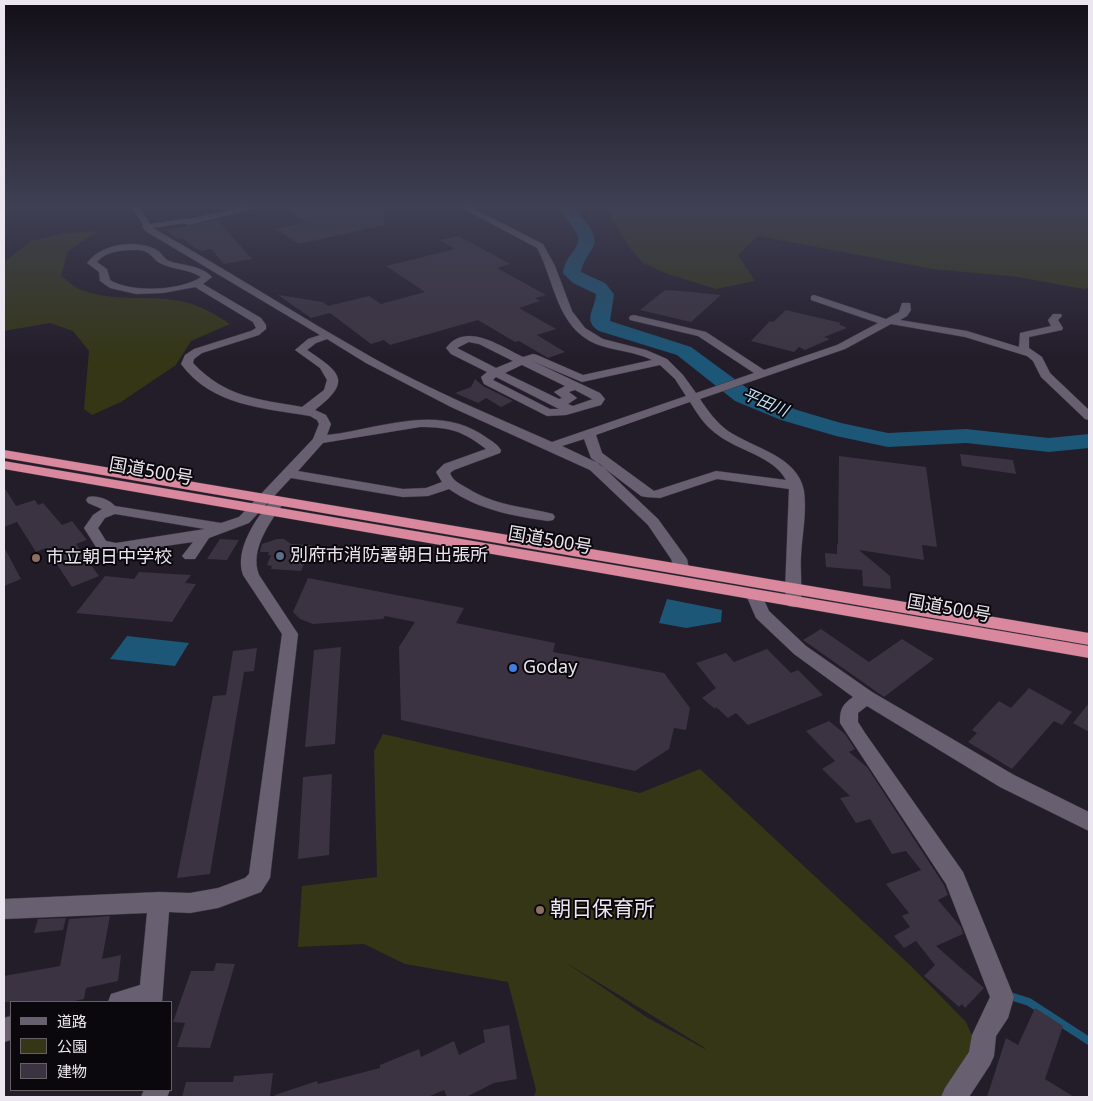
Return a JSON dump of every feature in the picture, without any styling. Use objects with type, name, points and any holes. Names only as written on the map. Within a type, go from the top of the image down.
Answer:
[{"type":"highway","name":"国道500号","points":[[4,454],[266,505],[754,595],[793,595],[1089,638]]},
{"type":"highway","name":"国道500号","points":[[4,465],[681,569],[793,595],[1089,652]]},
{"type":"street","points":[[95,259],[92,263],[104,271],[106,283],[116,287],[152,292],[174,290],[197,284],[207,278],[191,268],[160,259]]},
{"type":"street","points":[[202,259],[370,362],[430,392],[590,464],[612,482],[653,522],[679,559],[681,569]]},
{"type":"street","points":[[547,259],[571,319],[584,333],[600,341],[645,353],[663,361],[678,377],[712,424],[722,433],[767,456],[792,476],[796,486],[797,531],[793,595]]},
{"type":"street","points":[[165,262],[212,265]]},
{"type":"street","points":[[197,284],[257,320],[262,325],[255,333],[198,351],[189,357],[187,364],[193,371],[218,391],[234,399],[251,404],[305,411],[322,418],[325,426],[342,437]]},
{"type":"street","points":[[814,298],[888,321],[930,326],[987,339],[1027,353],[1038,359],[1045,375],[1089,416]]},
{"type":"street","points":[[240,311],[272,302]]},
{"type":"street","points":[[551,446],[841,347],[903,314],[906,310],[906,305]]},
{"type":"street","points":[[987,339],[1024,335],[1031,332],[1058,328],[1054,320],[1057,316]]},
{"type":"street","points":[[634,318],[702,334],[762,374]]},
{"type":"street","points":[[1024,335],[1024,349],[1027,353]]},
{"type":"street","points":[[305,411],[329,393],[333,386],[332,375],[325,367],[300,350],[312,340],[327,336]]},
{"type":"street","points":[[570,384],[557,385],[526,372],[502,370],[483,366],[451,348],[454,344],[472,338],[483,342],[523,361],[570,384],[596,396],[599,399],[597,402],[554,413],[548,412],[488,382],[488,377],[502,370],[523,361],[533,357],[582,379],[663,361]]},
{"type":"street","points":[[483,342],[470,349],[470,352],[492,354],[497,358],[483,366]]},
{"type":"street","points":[[502,370],[528,388],[571,410]]},
{"type":"street","points":[[528,388],[545,381]]},
{"type":"street","points":[[558,403],[571,398],[560,392],[570,384]]},
{"type":"street","points":[[319,440],[412,425],[453,424],[466,429],[495,450],[448,467],[443,472],[444,478],[450,484],[488,506],[548,517]]},
{"type":"street","points":[[4,909],[159,902],[190,903],[218,898],[253,885],[259,878],[290,634],[252,575],[248,566],[248,558],[266,505],[288,472],[319,440],[325,426]]},
{"type":"street","points":[[589,434],[596,455],[646,493],[655,495],[716,475],[796,486]]},
{"type":"street","points":[[288,472],[403,494],[428,492],[450,484]]},
{"type":"street","points":[[93,500],[108,506],[110,510]]},
{"type":"street","points":[[223,528],[110,510],[97,518],[91,528],[107,554],[201,536],[223,528],[244,520],[266,505]]},
{"type":"street","points":[[190,556],[202,540],[201,536]]},
{"type":"street","points":[[754,595],[762,614],[800,650],[866,697],[1007,781],[1089,822]]},
{"type":"street","points":[[866,697],[849,710],[849,723],[876,766],[955,879],[1002,997],[999,1009],[992,1018],[984,1035],[981,1056],[954,1097]]},
{"type":"street","points":[[130,1001],[149,999],[159,902]]},
{"type":"green space","points":[[7,259],[66,259],[61,276],[79,289],[106,296],[175,300],[189,303],[210,312],[230,324],[191,341],[176,365],[121,402],[92,415],[84,409],[89,351],[73,331],[50,323],[4,331],[4,262]]},
{"type":"green space","points":[[640,259],[741,259],[755,281],[716,289],[668,274],[643,263]]},
{"type":"green space","points":[[882,259],[1089,259],[1089,287],[1084,289],[1018,277],[933,269]]},
{"type":"green space","points":[[383,734],[640,793],[700,769],[912,967],[966,1022],[981,1056],[951,1097],[534,1097],[536,1090],[508,982],[405,964],[364,944],[298,947],[302,886],[377,877],[374,751]],"holes":[[[565,962],[705,1048],[648,1018]]]},
{"type":"water","points":[[667,599],[722,610],[721,622],[686,628],[659,623]]},
{"type":"water","points":[[127,636],[189,643],[175,666],[110,659]]},
{"type":"building","points":[[220,259],[250,259],[224,264]]},
{"type":"building","points":[[413,259],[502,259],[510,264],[497,268],[546,295],[535,298],[540,301],[519,308],[556,329],[537,335],[565,352],[548,358],[519,341],[515,342],[478,320],[390,345],[384,340],[371,344],[330,313],[311,318],[278,295],[323,302],[328,306],[369,296],[381,304],[425,292],[386,266]]},
{"type":"building","points":[[665,290],[721,295],[691,322],[640,310]]},
{"type":"building","points":[[786,310],[841,323],[839,324],[847,328],[824,337],[830,339],[805,350],[799,347],[794,352],[751,341],[770,321],[773,322]]},
{"type":"building","points":[[475,379],[483,386],[513,401],[501,407],[486,398],[478,403],[455,393],[471,387]]},
{"type":"building","points":[[960,454],[1013,460],[1016,474],[962,466]]},
{"type":"building","points":[[839,456],[926,467],[937,547],[922,545],[924,560],[859,550],[890,576],[891,589],[863,586],[862,570],[826,567],[825,553],[837,554]]},
{"type":"building","points":[[4,487],[16,506],[35,500],[38,505],[43,503],[62,525],[72,521],[87,540],[76,544],[99,576],[72,587],[46,548],[36,552],[17,522],[4,527]]},
{"type":"building","points":[[220,539],[239,540],[227,560],[207,559]]},
{"type":"building","points":[[277,539],[284,539],[291,544],[312,545],[301,571],[271,569],[272,566],[267,565],[271,555],[268,555],[269,552],[260,552],[262,544]]},
{"type":"building","points":[[4,547],[21,579],[4,586]]},
{"type":"building","points":[[139,572],[191,575],[185,583],[196,584],[172,622],[76,613],[105,576],[134,579]]},
{"type":"building","points":[[308,578],[464,608],[456,623],[555,643],[553,652],[664,673],[690,708],[686,730],[674,728],[669,749],[635,771],[401,720],[399,647],[415,622],[385,616],[383,619],[313,624],[300,619],[293,612]]},
{"type":"building","points":[[821,629],[869,662],[902,639],[934,659],[884,697],[803,640]]},
{"type":"building","points":[[341,647],[335,744],[305,747],[314,650]]},
{"type":"building","points":[[257,648],[254,671],[244,672],[210,874],[177,878],[213,696],[226,695],[233,651]]},
{"type":"building","points":[[767,649],[791,673],[798,670],[823,695],[748,725],[736,713],[728,718],[702,698],[716,688],[696,663],[726,653],[734,662]]},
{"type":"building","points":[[1029,688],[1072,712],[1062,725],[1054,721],[1012,769],[968,742],[977,733],[972,730],[999,701],[1011,708]]},
{"type":"building","points":[[1089,703],[1089,732],[1073,723]]},
{"type":"building","points":[[829,721],[845,734],[855,749],[849,752],[867,767],[944,885],[948,895],[938,900],[961,927],[963,934],[936,946],[984,988],[965,1008],[962,1004],[959,1007],[924,976],[935,965],[916,941],[904,948],[894,936],[910,927],[902,916],[909,913],[886,884],[921,870],[906,851],[892,854],[870,819],[856,823],[840,798],[850,796],[822,769],[835,761],[806,731]]},
{"type":"building","points":[[332,774],[329,855],[298,859],[303,777]]},
{"type":"building","points":[[110,916],[102,959],[121,955],[118,981],[86,988],[84,999],[75,1001],[4,1002],[4,976],[60,966],[69,919]]},
{"type":"building","points":[[66,918],[63,930],[34,933],[38,919]]},
{"type":"building","points":[[216,963],[235,964],[210,1048],[177,1047],[185,1023],[173,1022],[191,971],[214,971]]},
{"type":"building","points":[[1035,1008],[1063,1026],[1045,1079],[1074,1097],[987,1097],[1006,1038],[1018,1045]]},
{"type":"building","points":[[509,1025],[517,1079],[494,1083],[466,1097],[447,1097],[444,1090],[428,1097],[276,1097],[275,1095],[317,1081],[318,1084],[380,1068],[380,1065],[419,1049],[421,1057],[454,1041],[459,1055],[485,1042],[483,1030]]},
{"type":"building","points":[[273,1073],[270,1097],[182,1097],[186,1082],[233,1082],[234,1076]]},
{"type":"waterway","name":"平田川","points":[[575,259],[572,273],[575,277],[598,287],[605,294],[600,323],[606,327],[684,351],[743,396],[789,415],[836,429],[888,440],[966,436],[1049,445],[1089,441]]},
{"type":"waterway","points":[[1010,996],[1029,1002],[1089,1041]]},
{"type":"place","name":"別府市消防署朝日出張所","points":[[280,556]]},
{"type":"place","name":"市立朝日中学校","points":[[36,558]]},
{"type":"place","name":"Goday","points":[[513,668]]},
{"type":"place","name":"朝日保育所","points":[[540,910]]}]
